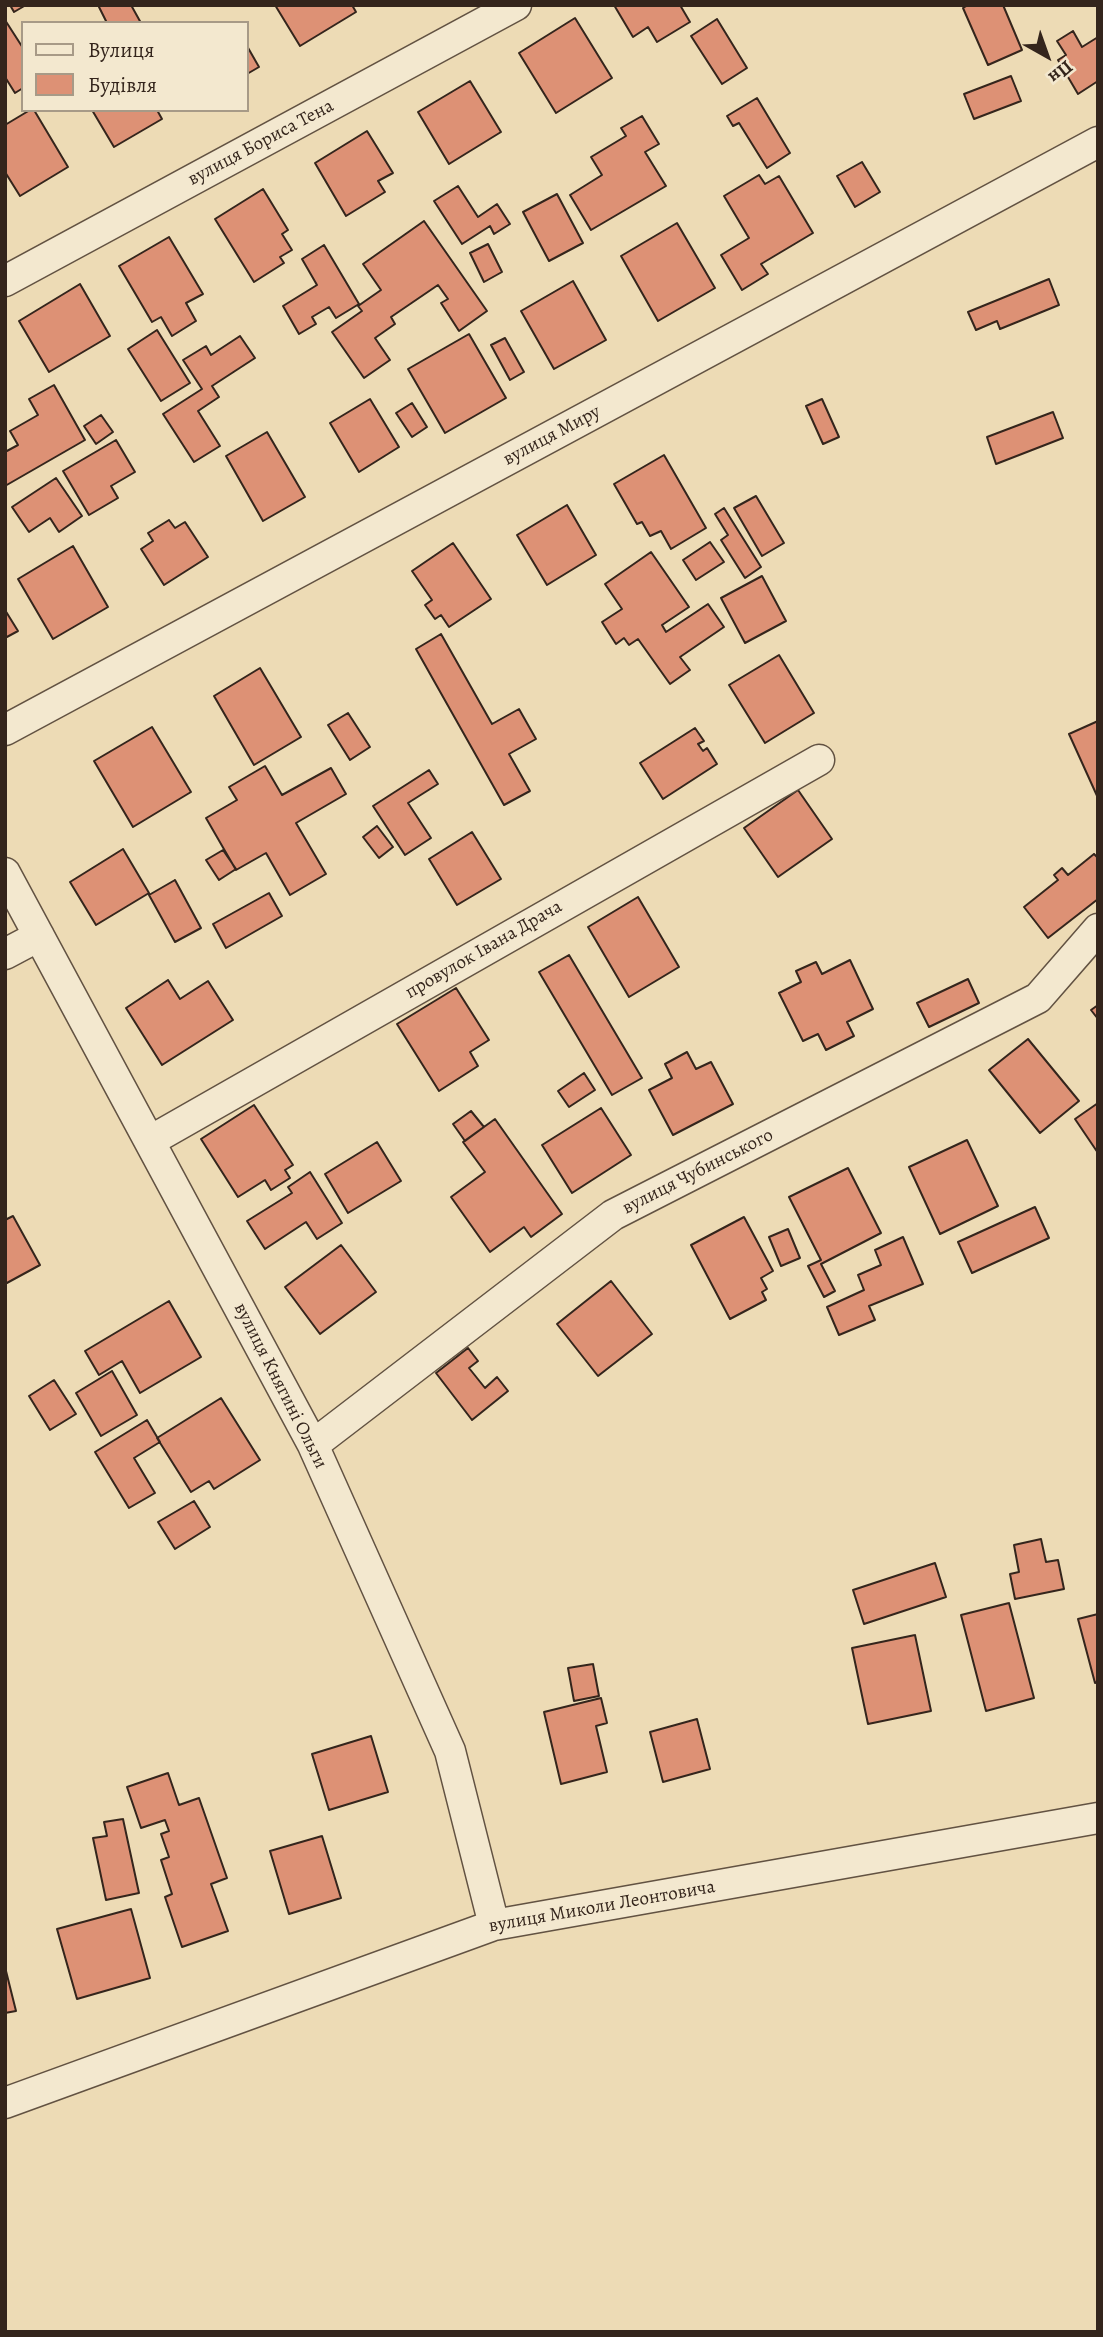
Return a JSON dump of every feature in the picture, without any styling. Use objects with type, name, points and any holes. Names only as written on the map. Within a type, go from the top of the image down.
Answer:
[{"type":"street","name":"вулиця Бориса Тена","points":[[5,281],[516,5]]},
{"type":"street","name":"вулиця Миру","points":[[5,730],[1098,142]]},
{"type":"street","name":"провулок Івана Драча","points":[[150,1141],[819,760]]},
{"type":"street","name":"вулиця Княгині Ольги","points":[[5,873],[313,1445],[450,1751],[494,1925]]},
{"type":"street","name":"вулиця Чубинського","points":[[313,1445],[613,1215],[1038,998],[1098,929]]},
{"type":"street","points":[[5,954],[39,936]]},
{"type":"street","name":"вулиця Миколи Леонтовича","points":[[5,2103],[494,1925],[1098,1818]]},
{"type":"building","points":[[10,5],[26,5],[14,12]]},
{"type":"building","points":[[98,5],[131,5],[140,21],[106,21]]},
{"type":"building","points":[[275,5],[352,5],[356,12],[300,46]]},
{"type":"building","points":[[614,5],[680,5],[690,22],[657,42],[648,27],[633,37]]},
{"type":"building","points":[[968,5],[1003,5],[1022,50],[988,65],[963,8]]},
{"type":"building","points":[[575,18],[612,78],[556,113],[519,53]]},
{"type":"building","points":[[717,19],[747,68],[722,84],[691,36]]},
{"type":"building","points":[[5,20],[21,45],[21,89],[15,93],[5,77]]},
{"type":"building","points":[[1073,31],[1082,47],[1098,37],[1098,81],[1078,94],[1058,60],[1066,55],[1057,41]]},
{"type":"building","points":[[248,48],[259,67],[248,73]]},
{"type":"building","points":[[1011,76],[1021,101],[974,119],[964,94]]},
{"type":"building","points":[[470,81],[501,132],[449,164],[418,112]]},
{"type":"building","points":[[757,98],[790,153],[767,168],[739,123],[733,126],[727,116]]},
{"type":"building","points":[[27,112],[35,112],[68,167],[20,196],[5,172],[5,125]]},
{"type":"building","points":[[93,112],[158,112],[162,119],[114,147]]},
{"type":"building","points":[[642,116],[659,144],[645,152],[666,186],[591,230],[570,195],[602,175],[591,157],[626,136],[621,128]]},
{"type":"building","points":[[367,131],[393,173],[378,181],[385,192],[346,216],[315,163]]},
{"type":"building","points":[[862,162],[880,192],[855,207],[837,176]]},
{"type":"building","points":[[759,175],[765,184],[779,176],[813,233],[761,264],[768,274],[742,290],[721,255],[749,238],[724,196]]},
{"type":"building","points":[[458,186],[478,217],[497,204],[510,224],[494,234],[490,226],[462,244],[434,201]]},
{"type":"building","points":[[263,189],[288,230],[282,234],[292,250],[280,257],[284,263],[254,282],[215,219]]},
{"type":"building","points":[[557,194],[583,243],[549,261],[523,212]]},
{"type":"building","points":[[424,221],[487,311],[459,331],[441,303],[448,299],[438,285],[391,317],[395,324],[375,338],[390,360],[364,378],[332,332],[362,311],[358,306],[381,290],[363,264]]},
{"type":"building","points":[[677,223],[715,288],[658,321],[621,256]]},
{"type":"building","points":[[169,237],[203,294],[186,303],[196,321],[172,336],[161,317],[152,322],[119,266]]},
{"type":"building","points":[[488,244],[502,272],[484,282],[470,253]]},
{"type":"building","points":[[324,245],[359,304],[336,318],[329,307],[312,317],[316,324],[299,334],[283,306],[317,285],[302,259]]},
{"type":"building","points":[[1049,279],[1059,305],[1000,329],[997,321],[976,330],[968,312]]},
{"type":"building","points":[[573,281],[606,340],[554,369],[521,311]]},
{"type":"building","points":[[80,284],[110,336],[49,372],[19,321]]},
{"type":"building","points":[[157,330],[190,383],[161,401],[128,349]]},
{"type":"building","points":[[469,334],[506,398],[445,433],[408,369]]},
{"type":"building","points":[[240,336],[255,358],[212,386],[219,397],[198,411],[220,446],[194,462],[163,414],[202,389],[183,360],[206,346],[211,355]]},
{"type":"building","points":[[505,338],[524,372],[510,380],[491,345]]},
{"type":"building","points":[[54,385],[85,440],[5,486],[5,452],[18,445],[10,431],[38,415],[29,399]]},
{"type":"building","points":[[370,399],[399,447],[359,472],[330,423]]},
{"type":"building","points":[[822,399],[839,437],[823,444],[806,406]]},
{"type":"building","points":[[412,403],[427,427],[412,437],[396,413]]},
{"type":"building","points":[[1053,412],[1063,438],[996,464],[987,437]]},
{"type":"building","points":[[101,415],[113,432],[96,444],[84,426]]},
{"type":"building","points":[[267,432],[305,497],[263,521],[226,456]]},
{"type":"building","points":[[116,440],[135,472],[111,486],[118,498],[89,515],[63,471]]},
{"type":"building","points":[[664,455],[706,528],[671,549],[661,531],[650,536],[642,522],[637,524],[614,484]]},
{"type":"building","points":[[56,478],[82,516],[59,532],[50,518],[29,532],[12,507]]},
{"type":"building","points":[[756,496],[784,543],[762,556],[734,508]]},
{"type":"building","points":[[567,505],[596,555],[547,585],[517,535]]},
{"type":"building","points":[[724,508],[761,567],[745,578],[721,540],[728,535],[715,514]]},
{"type":"building","points":[[169,520],[175,528],[185,522],[208,557],[164,585],[141,549],[153,541],[148,533]]},
{"type":"building","points":[[710,542],[724,562],[696,580],[683,560]]},
{"type":"building","points":[[453,543],[491,599],[449,627],[441,615],[435,619],[425,605],[432,600],[412,571]]},
{"type":"building","points":[[73,546],[108,607],[53,639],[18,579]]},
{"type":"building","points":[[651,552],[689,607],[662,625],[666,632],[708,604],[724,627],[680,657],[690,670],[670,684],[638,639],[629,645],[624,638],[616,644],[602,622],[622,609],[605,584]]},
{"type":"building","points":[[762,576],[786,621],[745,643],[721,598]]},
{"type":"building","points":[[5,610],[18,631],[5,638]]},
{"type":"building","points":[[441,634],[492,724],[519,709],[536,739],[509,754],[530,791],[504,805],[416,649]]},
{"type":"building","points":[[779,655],[814,713],[765,743],[729,685]]},
{"type":"building","points":[[260,668],[301,737],[254,765],[214,696]]},
{"type":"building","points":[[348,713],[370,747],[350,760],[328,725]]},
{"type":"building","points":[[1098,721],[1098,798],[1069,734]]},
{"type":"building","points":[[152,727],[191,792],[133,827],[94,761]]},
{"type":"building","points":[[695,728],[704,741],[698,744],[703,751],[707,748],[717,764],[663,799],[640,763]]},
{"type":"building","points":[[265,766],[282,795],[331,768],[346,794],[296,823],[326,874],[290,895],[266,853],[236,870],[206,818],[237,800],[229,787]]},
{"type":"building","points":[[429,770],[438,784],[408,803],[431,838],[405,855],[373,806]]},
{"type":"building","points":[[798,790],[832,839],[778,877],[744,828]]},
{"type":"building","points":[[377,826],[393,847],[379,858],[363,837]]},
{"type":"building","points":[[472,832],[501,879],[457,905],[429,859]]},
{"type":"building","points":[[123,849],[149,893],[96,925],[70,882]]},
{"type":"building","points":[[223,850],[236,869],[219,880],[206,860]]},
{"type":"building","points":[[1094,854],[1098,858],[1098,899],[1048,938],[1024,907],[1058,880],[1054,875],[1062,868],[1068,875]]},
{"type":"building","points":[[175,880],[201,928],[175,942],[149,895]]},
{"type":"building","points":[[269,893],[282,916],[226,948],[213,924]]},
{"type":"building","points":[[638,897],[679,967],[629,997],[588,927]]},
{"type":"building","points":[[569,955],[642,1078],[612,1095],[539,972]]},
{"type":"building","points":[[850,960],[873,1009],[847,1022],[854,1036],[826,1050],[818,1034],[803,1041],[779,993],[801,982],[796,971],[816,962],[822,974]]},
{"type":"building","points":[[968,979],[979,1003],[929,1027],[917,1003]]},
{"type":"building","points":[[168,980],[180,999],[208,981],[233,1020],[162,1065],[126,1008]]},
{"type":"building","points":[[456,988],[489,1040],[470,1052],[478,1066],[439,1091],[397,1024]]},
{"type":"building","points":[[1098,1005],[1098,1019],[1091,1010]]},
{"type":"building","points":[[1028,1039],[1079,1101],[1040,1133],[989,1070]]},
{"type":"building","points":[[687,1052],[696,1069],[711,1062],[733,1104],[673,1135],[649,1090],[672,1078],[665,1064]]},
{"type":"building","points":[[584,1073],[595,1090],[569,1107],[558,1091]]},
{"type":"building","points":[[1098,1103],[1098,1153],[1075,1119]]},
{"type":"building","points":[[254,1105],[293,1165],[285,1170],[290,1178],[271,1190],[265,1180],[238,1197],[201,1139]]},
{"type":"building","points":[[601,1108],[631,1155],[572,1193],[542,1145]]},
{"type":"building","points":[[471,1111],[484,1127],[465,1141],[453,1124]]},
{"type":"building","points":[[495,1119],[562,1214],[531,1237],[524,1227],[490,1252],[451,1197],[485,1172],[463,1142]]},
{"type":"building","points":[[967,1140],[998,1206],[940,1234],[909,1167]]},
{"type":"building","points":[[377,1142],[401,1181],[348,1213],[325,1174]]},
{"type":"building","points":[[848,1168],[881,1233],[821,1264],[835,1291],[824,1297],[808,1266],[821,1260],[789,1197]]},
{"type":"building","points":[[310,1172],[342,1223],[317,1239],[306,1222],[265,1249],[247,1221],[292,1193],[288,1187]]},
{"type":"building","points":[[1035,1207],[1049,1238],[972,1273],[958,1242]]},
{"type":"building","points":[[13,1216],[40,1265],[5,1284],[5,1220]]},
{"type":"building","points":[[744,1217],[773,1271],[761,1278],[767,1289],[762,1292],[766,1300],[730,1319],[691,1245]]},
{"type":"building","points":[[788,1229],[800,1258],[781,1266],[769,1237]]},
{"type":"building","points":[[903,1237],[923,1284],[869,1306],[875,1320],[839,1335],[827,1307],[864,1290],[858,1275],[881,1265],[875,1250]]},
{"type":"building","points":[[341,1245],[376,1292],[320,1334],[285,1287]]},
{"type":"building","points":[[611,1281],[652,1334],[598,1376],[557,1324]]},
{"type":"building","points":[[169,1301],[201,1357],[140,1393],[122,1361],[99,1375],[85,1351]]},
{"type":"building","points":[[468,1348],[478,1361],[469,1368],[485,1388],[497,1377],[508,1391],[472,1420],[436,1373]]},
{"type":"building","points":[[112,1371],[137,1415],[101,1436],[76,1393]]},
{"type":"building","points":[[54,1380],[76,1414],[50,1430],[29,1396]]},
{"type":"building","points":[[221,1398],[260,1460],[214,1489],[209,1481],[191,1492],[157,1438]]},
{"type":"building","points":[[147,1420],[160,1442],[134,1458],[155,1493],[129,1508],[95,1452]]},
{"type":"building","points":[[194,1501],[210,1527],[175,1549],[158,1522]]},
{"type":"building","points":[[1041,1539],[1046,1562],[1058,1560],[1064,1589],[1015,1599],[1010,1574],[1019,1572],[1014,1545]]},
{"type":"building","points":[[935,1563],[946,1597],[864,1624],[853,1590]]},
{"type":"building","points":[[1009,1603],[1034,1698],[986,1711],[961,1615]]},
{"type":"building","points":[[1098,1614],[1098,1682],[1095,1683],[1078,1619]]},
{"type":"building","points":[[915,1635],[931,1711],[868,1724],[852,1648]]},
{"type":"building","points":[[593,1664],[599,1696],[574,1701],[568,1668]]},
{"type":"building","points":[[601,1698],[607,1723],[596,1726],[607,1772],[561,1784],[544,1712]]},
{"type":"building","points":[[697,1719],[710,1769],[663,1782],[650,1732]]},
{"type":"building","points":[[371,1736],[388,1792],[329,1810],[312,1754]]},
{"type":"building","points":[[168,1773],[179,1805],[199,1798],[227,1878],[211,1884],[228,1931],[182,1947],[165,1897],[172,1894],[161,1860],[169,1857],[161,1834],[169,1831],[165,1820],[141,1828],[127,1787]]},
{"type":"building","points":[[123,1819],[139,1893],[106,1900],[93,1838],[107,1836],[104,1822]]},
{"type":"building","points":[[322,1836],[341,1898],[289,1914],[270,1851]]},
{"type":"building","points":[[131,1909],[150,1978],[77,1999],[57,1929]]},
{"type":"building","points":[[5,1967],[16,2011],[5,2013]]}]
